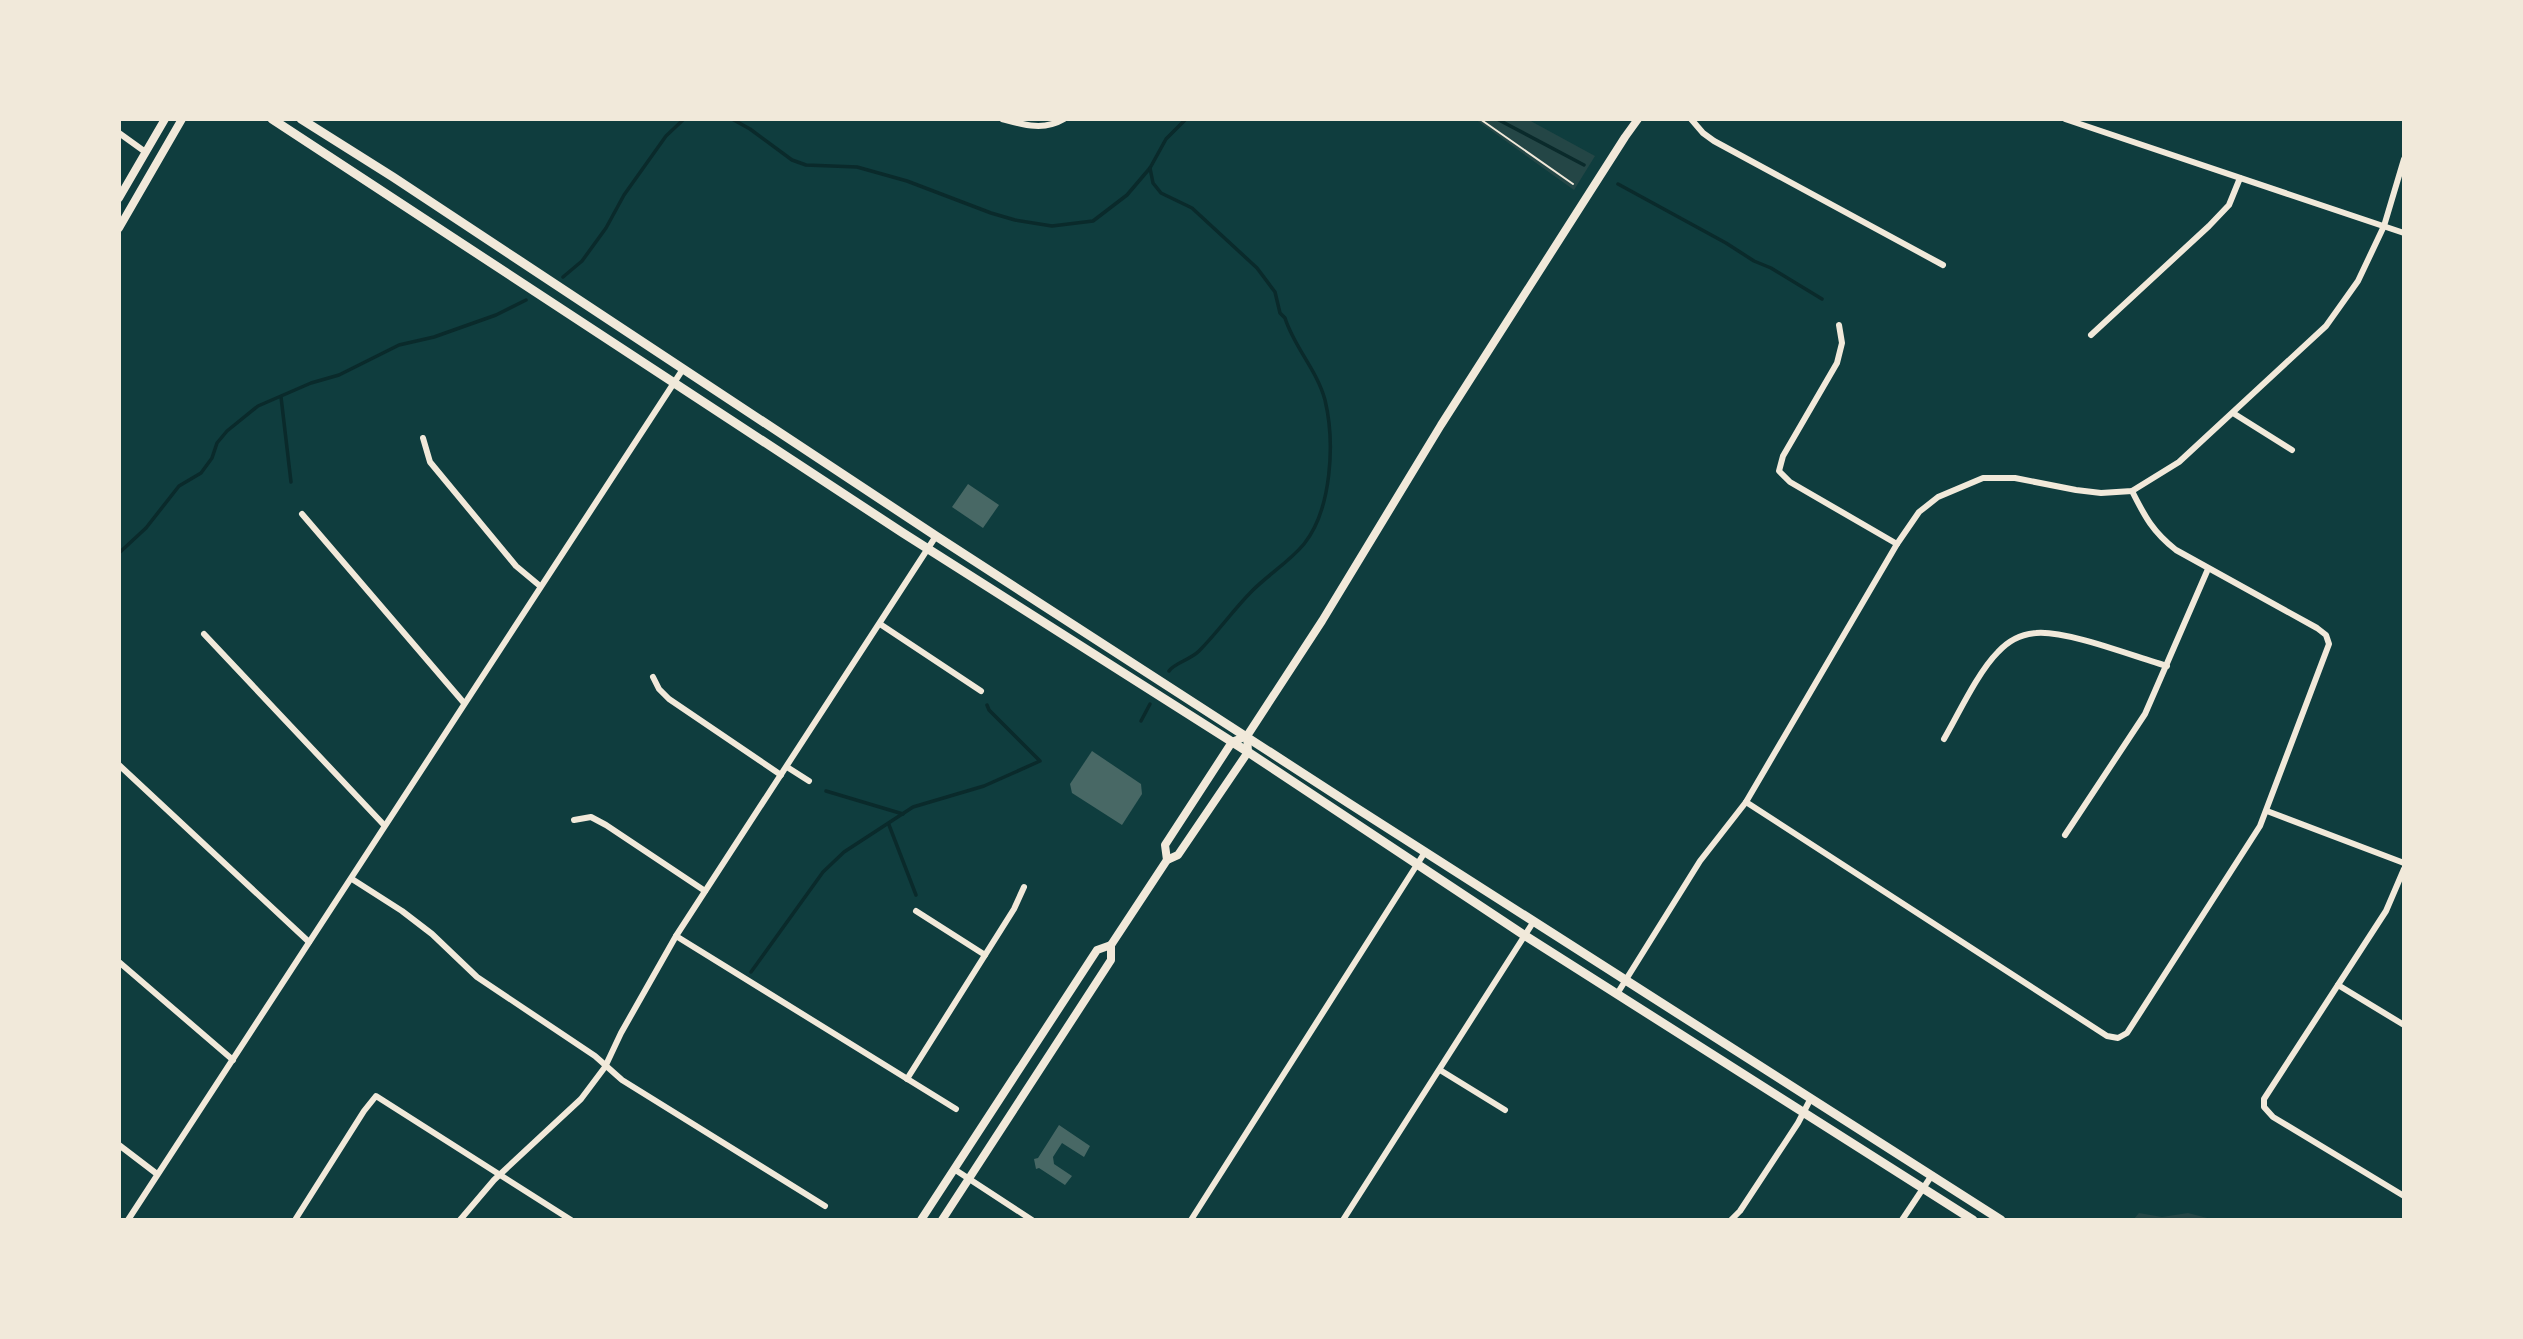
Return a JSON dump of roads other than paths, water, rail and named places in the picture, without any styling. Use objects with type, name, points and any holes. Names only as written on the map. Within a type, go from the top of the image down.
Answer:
[{"type":"main road","points":[[272,119],[928,548],[1248,752],[1524,935],[1973,1220]]},
{"type":"main road","points":[[301,119],[936,536],[2001,1220]]},
{"type":"main road","points":[[570,313],[578,300]]},
{"type":"street","points":[[119,198],[164,119]]},
{"type":"street","points":[[119,228],[182,119]]},
{"type":"street","points":[[1002,119],[1046,127],[1064,119]]},
{"type":"street","points":[[1167,860],[1165,845],[1232,742],[1247,736],[1322,621],[1441,425],[1639,119]]},
{"type":"street","points":[[1690,119],[1714,141],[1943,265]]},
{"type":"street","points":[[2065,119],[2404,233]]},
{"type":"street","points":[[119,133],[144,151]]},
{"type":"street","points":[[1617,994],[1700,861],[1746,802],[1897,544],[1919,512],[1938,497],[1983,478],[2015,478],[2101,493],[2132,491],[2179,462],[2326,326],[2358,281],[2384,226],[2404,159]]},
{"type":"street","points":[[2091,335],[2229,205],[2240,178]]},
{"type":"street","points":[[1839,325],[1842,344],[1837,363],[1783,456],[1779,471],[1790,482],[1897,544]]},
{"type":"street","points":[[128,1220],[683,369]]},
{"type":"street","points":[[2233,414],[2292,450]]},
{"type":"street","points":[[423,438],[430,461],[516,565],[540,586]]},
{"type":"street","points":[[1746,802],[2107,1036],[2118,1038],[2127,1033],[2244,854],[2267,811],[2328,649],[2328,639],[2317,628],[2208,569],[2158,536],[2147,522],[2132,491]]},
{"type":"street","points":[[302,514],[464,703]]},
{"type":"street","points":[[460,1220],[479,1195],[581,1099],[606,1065],[676,936],[936,536]]},
{"type":"street","points":[[2065,835],[2138,727],[2208,569]]},
{"type":"street","points":[[880,624],[981,691]]},
{"type":"street","points":[[1944,739],[1990,661],[1999,651],[2021,636],[2035,633],[2061,635],[2167,666]]},
{"type":"street","points":[[204,634],[384,825]]},
{"type":"street","points":[[653,677],[659,689],[669,699],[781,775]]},
{"type":"street","points":[[942,1220],[1111,960],[1111,945],[1167,860],[1178,855],[1248,752],[1247,736]]},
{"type":"street","points":[[119,765],[309,943]]},
{"type":"street","points":[[787,766],[809,781]]},
{"type":"street","points":[[2267,811],[2404,863]]},
{"type":"street","points":[[574,820],[591,817],[606,825],[705,891]]},
{"type":"street","points":[[1191,1220],[1425,852]]},
{"type":"street","points":[[2404,869],[2386,911],[2266,1093],[2264,1107],[2273,1117],[2404,1196]]},
{"type":"street","points":[[352,879],[432,934],[477,976],[606,1065],[622,1080],[825,1206]]},
{"type":"street","points":[[906,1079],[985,955],[1024,887]]},
{"type":"street","points":[[916,911],[985,955]]},
{"type":"street","points":[[1343,1220],[1534,921]]},
{"type":"street","points":[[676,936],[956,1110]]},
{"type":"street","points":[[922,1220],[1097,950],[1111,945]]},
{"type":"street","points":[[119,962],[233,1060]]},
{"type":"street","points":[[2338,985],[2404,1025]]},
{"type":"street","points":[[1440,1070],[1506,1110]]},
{"type":"street","points":[[295,1220],[363,1111],[376,1096],[571,1220]]},
{"type":"street","points":[[1731,1220],[1748,1200],[1811,1098]]},
{"type":"street","points":[[119,1145],[158,1174]]},
{"type":"street","points":[[954,1170],[1032,1220]]},
{"type":"street","points":[[1902,1220],[1932,1175]]},
{"type":"waterway","points":[[563,277],[582,261],[666,136],[684,119]]},
{"type":"waterway","points":[[732,119],[792,160],[806,165],[857,167],[907,181],[991,213],[1052,226],[1093,221],[1127,195],[1150,168],[1166,139],[1186,119]]},
{"type":"waterway","points":[[1497,119],[1584,165]]},
{"type":"waterway","points":[[1150,168],[1153,183],[1161,193],[1192,208],[1257,268],[1275,292],[1280,313],[1321,389],[1330,435],[1326,494],[1313,529],[1304,544],[1252,591],[1199,651],[1169,671]]},
{"type":"waterway","points":[[1618,184],[1822,299]]},
{"type":"waterway","points":[[119,553],[146,528],[179,486],[201,473],[212,458],[217,443],[227,431],[258,406],[311,383],[339,375],[399,345],[434,337],[496,315],[526,300]]},
{"type":"waterway","points":[[281,397],[291,482]]},
{"type":"waterway","points":[[1141,721],[1150,704]]},
{"type":"waterway","points":[[751,972],[823,872],[844,852],[913,807],[984,786],[1040,761],[987,705]]},
{"type":"waterway","points":[[826,791],[903,814]]},
{"type":"waterway","points":[[889,825],[916,895]]}]
